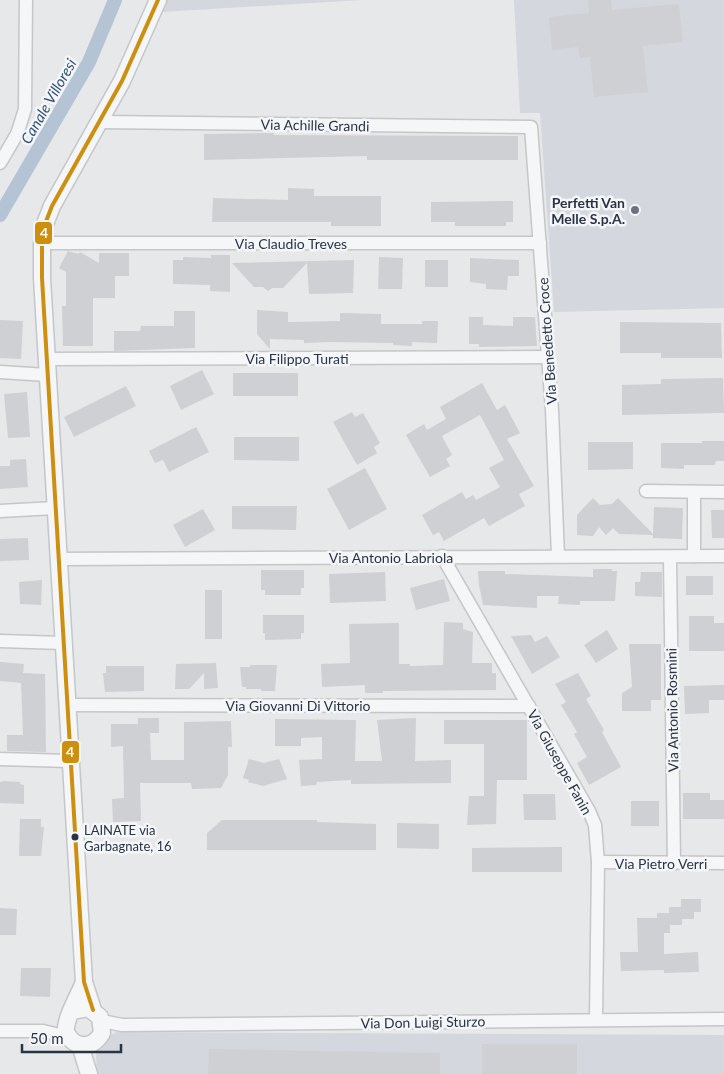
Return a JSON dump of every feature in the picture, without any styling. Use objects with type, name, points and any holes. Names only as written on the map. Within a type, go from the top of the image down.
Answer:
[{"type":"street","points":[[0,163],[17,134],[25,109],[26,0]]},
{"type":"street","points":[[89,1070],[90,1032],[84,982],[46,367],[42,243],[52,206],[122,81],[158,0]]},
{"type":"street","name":"Via Achille Grandi","points":[[100,122],[531,127]]},
{"type":"street","name":"Via Benedetto Croce","points":[[531,127],[548,357],[558,556]]},
{"type":"street","name":"Via Claudio Treves","points":[[42,243],[540,243]]},
{"type":"street","name":"Via Filippo Turati","points":[[0,372],[46,367],[548,357]]},
{"type":"street","points":[[646,491],[724,492]]},
{"type":"street","points":[[694,492],[694,556]]},
{"type":"street","points":[[0,511],[55,508]]},
{"type":"street","name":"Via Giuseppe Fanin","points":[[442,556],[589,811],[595,825],[598,862],[596,1020]]},
{"type":"street","name":"Via Antonio Rosmini","points":[[670,556],[674,863]]},
{"type":"street","name":"Via Antonio Labriola","points":[[58,559],[724,556]]},
{"type":"street","points":[[0,640],[63,643]]},
{"type":"street","name":"Via Giovanni Di Vittorio","points":[[67,705],[529,706]]},
{"type":"street","points":[[0,759],[70,761]]},
{"type":"street","name":"Via Pietro Verri","points":[[598,862],[724,863]]},
{"type":"street","points":[[84,982],[69,1016],[66,1032],[90,1032]]},
{"type":"street","points":[[43,1031],[83,1008],[90,1032]]},
{"type":"street","name":"Via Don Luigi Sturzo","points":[[90,1032],[122,1025],[724,1019]]},
{"type":"street","points":[[0,1031],[90,1032]]},
{"type":"shaded area","points":[[166,0],[361,0],[161,12]]},
{"type":"shaded area","name":"Perfetti Van Melle S.p.A.","points":[[514,0],[724,0],[724,308],[554,312],[540,113],[520,113]]},
{"type":"shaded area","points":[[116,1032],[724,1035],[724,1074],[97,1074],[96,1053],[104,1040]]},
{"type":"building","points":[[588,0],[611,0],[612,10],[679,4],[683,42],[643,46],[648,92],[594,97],[590,57],[580,58],[578,47],[552,50],[549,17],[589,13]]},
{"type":"building","points":[[274,133],[274,135],[518,136],[518,160],[367,160],[367,156],[204,160],[204,134]]},
{"type":"building","points":[[288,188],[314,189],[314,196],[381,196],[381,226],[331,226],[331,222],[212,222],[213,198],[288,200]]},
{"type":"building","points":[[513,201],[513,222],[506,222],[506,226],[455,226],[455,222],[431,222],[431,202]]},
{"type":"building","points":[[68,251],[79,254],[80,252],[99,263],[99,253],[129,253],[129,276],[115,276],[115,298],[93,298],[93,346],[63,346],[62,306],[66,306],[66,272],[59,268]]},
{"type":"building","points":[[211,255],[230,255],[230,292],[210,291],[210,285],[173,284],[173,260],[183,260],[183,257],[211,258]]},
{"type":"building","points":[[379,257],[403,258],[402,289],[378,289]]},
{"type":"building","points":[[470,258],[519,260],[519,276],[508,276],[507,290],[486,289],[486,284],[470,282]]},
{"type":"building","points":[[354,260],[353,293],[309,294],[307,263],[283,288],[272,288],[268,291],[263,287],[254,287],[232,263]]},
{"type":"building","points":[[425,260],[448,260],[448,287],[425,287]]},
{"type":"building","points":[[257,310],[288,312],[288,322],[340,321],[340,313],[381,314],[381,324],[422,324],[422,321],[438,321],[437,343],[412,342],[412,346],[393,345],[393,343],[304,343],[304,340],[270,339],[270,349],[257,334]]},
{"type":"building","points":[[174,311],[195,311],[195,348],[114,351],[114,331],[140,331],[141,326],[174,326]]},
{"type":"building","points":[[469,317],[483,317],[483,325],[513,326],[513,317],[535,317],[537,346],[479,347],[479,344],[469,344]]},
{"type":"building","points":[[0,320],[23,321],[21,359],[0,358]]},
{"type":"building","points":[[620,322],[721,323],[722,358],[661,358],[661,353],[620,353]]},
{"type":"building","points":[[202,370],[214,394],[181,410],[170,386]]},
{"type":"building","points":[[233,373],[298,373],[298,396],[233,396]]},
{"type":"building","points":[[723,378],[724,413],[622,415],[622,385],[661,384],[661,379]]},
{"type":"building","points":[[482,383],[497,410],[505,405],[520,433],[507,439],[534,486],[519,494],[525,506],[489,526],[484,518],[444,541],[439,532],[433,535],[422,515],[462,492],[466,499],[473,495],[476,500],[500,487],[489,468],[504,460],[480,415],[442,436],[452,455],[446,459],[450,466],[430,477],[406,435],[424,424],[427,430],[446,419],[440,407]]},
{"type":"building","points":[[126,386],[136,406],[74,437],[64,417]]},
{"type":"building","points":[[27,392],[30,437],[8,438],[4,394]]},
{"type":"building","points":[[352,412],[355,417],[363,413],[380,443],[374,447],[377,453],[357,465],[333,422]]},
{"type":"building","points":[[196,427],[209,452],[169,472],[163,460],[155,463],[149,451]]},
{"type":"building","points":[[234,437],[299,437],[299,461],[234,460]]},
{"type":"building","points":[[702,441],[724,441],[724,461],[716,461],[715,465],[684,465],[684,469],[661,468],[661,443],[702,443]]},
{"type":"building","points":[[588,442],[633,442],[633,469],[588,470]]},
{"type":"building","points":[[26,459],[28,487],[0,489],[0,466],[10,466],[10,460]]},
{"type":"building","points":[[365,468],[387,509],[349,530],[327,489]]},
{"type":"building","points":[[593,498],[600,505],[612,504],[618,498],[653,534],[654,507],[683,508],[682,539],[653,538],[653,535],[619,534],[613,528],[606,535],[599,527],[593,536],[577,535],[577,515]]},
{"type":"building","points":[[232,506],[297,506],[296,530],[232,529]]},
{"type":"building","points":[[203,509],[215,530],[185,547],[173,525]]},
{"type":"building","points":[[711,510],[724,510],[724,538],[712,538]]},
{"type":"building","points":[[28,538],[29,560],[0,561],[0,539]]},
{"type":"building","points":[[593,569],[612,569],[612,571],[617,571],[615,601],[580,601],[580,605],[558,604],[559,596],[537,596],[537,608],[483,605],[478,571],[505,571],[505,574],[593,577]]},
{"type":"building","points":[[261,570],[304,570],[304,588],[301,588],[301,595],[265,595],[265,590],[261,590]]},
{"type":"building","points":[[385,572],[386,601],[330,603],[329,574]]},
{"type":"building","points":[[641,572],[662,572],[662,597],[635,596],[635,582],[640,582]]},
{"type":"building","points":[[686,576],[713,576],[713,595],[686,595]]},
{"type":"building","points":[[444,579],[450,601],[416,610],[410,588]]},
{"type":"building","points":[[42,580],[41,605],[20,604],[19,582]]},
{"type":"building","points":[[205,590],[222,590],[222,639],[205,639]]},
{"type":"building","points":[[263,615],[304,615],[304,633],[301,633],[301,639],[265,640]]},
{"type":"building","points":[[689,616],[714,616],[714,623],[724,623],[724,651],[689,651]]},
{"type":"building","points":[[444,622],[463,623],[463,629],[473,632],[472,663],[492,663],[492,673],[496,673],[496,690],[383,691],[383,693],[365,693],[365,685],[322,687],[321,664],[350,663],[349,624],[399,623],[399,664],[410,664],[410,666],[443,665]]},
{"type":"building","points":[[607,630],[618,649],[596,663],[584,645]]},
{"type":"building","points":[[531,635],[535,642],[547,636],[560,657],[532,674],[511,636]]},
{"type":"building","points":[[629,644],[661,644],[661,700],[651,700],[651,711],[622,711],[622,693],[632,687]]},
{"type":"building","points":[[0,662],[24,664],[23,673],[45,674],[46,752],[7,751],[7,735],[23,735],[21,683],[0,681]]},
{"type":"building","points":[[216,663],[218,688],[204,689],[204,673],[189,689],[175,689],[176,664]]},
{"type":"building","points":[[250,665],[277,665],[275,691],[261,691],[261,689],[246,689],[246,687],[242,687],[240,667],[250,667]]},
{"type":"building","points":[[106,666],[144,666],[144,691],[105,692],[103,673],[106,673]]},
{"type":"building","points":[[578,673],[591,696],[586,699],[604,730],[602,732],[621,767],[589,785],[577,763],[587,757],[574,734],[577,732],[561,705],[566,702],[555,684]]},
{"type":"building","points":[[724,685],[724,700],[709,700],[709,713],[685,714],[684,686]]},
{"type":"building","points":[[138,718],[159,718],[159,733],[150,733],[151,760],[184,760],[184,722],[231,721],[232,747],[228,747],[228,775],[221,788],[192,789],[191,783],[140,783],[141,821],[113,822],[112,799],[124,798],[123,746],[111,747],[111,724],[138,724]]},
{"type":"building","points":[[416,718],[415,761],[451,760],[451,783],[351,784],[351,780],[317,782],[316,785],[301,786],[299,760],[322,759],[322,737],[301,738],[301,746],[275,746],[275,719],[356,720],[355,761],[382,761],[377,720]]},
{"type":"building","points":[[444,720],[527,720],[527,780],[497,780],[496,824],[467,825],[469,796],[484,796],[484,744],[444,744]]},
{"type":"building","points":[[249,759],[264,763],[279,759],[287,779],[263,786],[248,782],[249,780],[243,778]]},
{"type":"building","points":[[0,782],[20,782],[20,784],[24,785],[24,804],[0,803]]},
{"type":"building","points":[[683,793],[710,793],[710,800],[724,800],[724,819],[683,819]]},
{"type":"building","points":[[523,794],[555,794],[556,820],[524,820]]},
{"type":"building","points":[[631,801],[659,801],[659,826],[631,826]]},
{"type":"building","points":[[20,819],[41,819],[41,827],[44,827],[41,856],[19,856]]},
{"type":"building","points":[[222,820],[317,820],[317,822],[376,824],[376,850],[207,850],[207,833]]},
{"type":"building","points":[[397,823],[439,824],[439,849],[397,848]]},
{"type":"building","points":[[562,847],[562,872],[472,872],[472,848]]},
{"type":"building","points":[[681,899],[701,899],[701,912],[694,912],[694,919],[682,919],[682,925],[670,925],[670,933],[664,933],[664,954],[698,952],[699,972],[664,973],[664,970],[621,971],[620,952],[638,952],[637,918],[657,918],[657,913],[669,913],[669,907],[681,907]]},
{"type":"building","points":[[0,908],[17,909],[16,935],[0,935]]},
{"type":"building","points":[[21,968],[51,968],[50,997],[20,996]]},
{"type":"building","points":[[482,1044],[577,1044],[577,1074],[482,1074]]},
{"type":"building","points":[[209,1049],[440,1053],[440,1074],[208,1074]]},
{"type":"waterway","name":"Canale Villoresi","points":[[0,215],[89,62],[115,0]]},
{"type":"transit line","name":"4","points":[[93,1010],[84,982],[42,278],[42,243],[45,224],[52,206],[122,81],[158,0]]},
{"type":"place","name":"Perfetti Van Melle S.p.A.","points":[[635,210]]},
{"type":"place","name":"LAINATE via Garbagnate, 16","points":[[75,837]]}]
